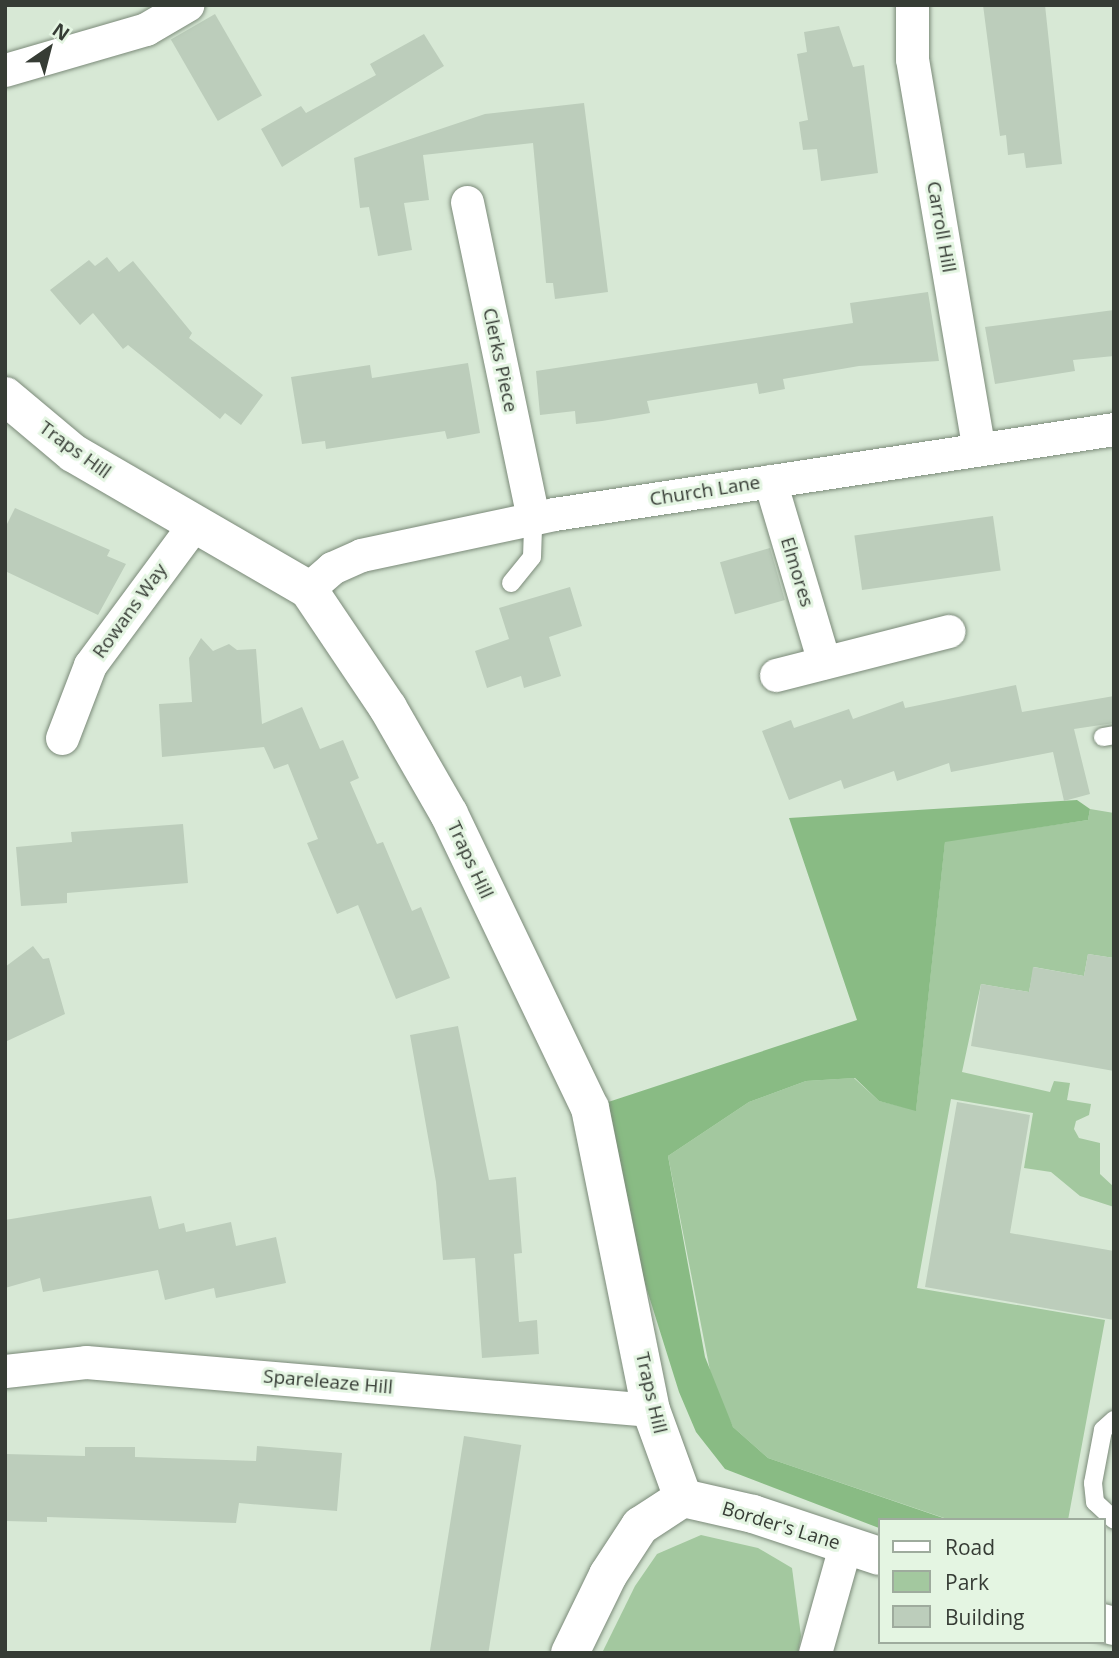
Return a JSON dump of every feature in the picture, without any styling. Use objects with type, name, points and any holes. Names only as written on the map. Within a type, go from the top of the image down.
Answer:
[{"type":"street","points":[[5,70],[146,29],[187,5]]},
{"type":"street","name":"Carroll Hill","points":[[912,5],[912,59],[979,449]]},
{"type":"street","name":"Clerks Piece","points":[[467,202],[533,519]]},
{"type":"street","name":"Traps Hill","points":[[5,397],[72,453],[192,527],[308,589],[388,708],[449,814],[590,1108],[651,1410],[682,1498]]},
{"type":"street","name":"Church Lane","points":[[308,589],[332,569],[361,555],[533,519],[1114,429]]},
{"type":"street","name":"Elmores","points":[[770,481],[824,662]]},
{"type":"street","name":"Rowans Way","points":[[62,738],[90,665],[192,527]]},
{"type":"street","points":[[776,674],[948,631]]},
{"type":"street","name":"Spareleaze Hill","points":[[5,1371],[86,1362],[651,1410]]},
{"type":"street","points":[[570,1653],[608,1575],[640,1526],[682,1498]]},
{"type":"street","name":"Border's Lane","points":[[682,1498],[753,1514],[862,1551]]},
{"type":"street","points":[[815,1653],[862,1551]]},
{"type":"lane","points":[[511,583],[523,575],[533,557],[533,519]]},
{"type":"lane","points":[[1114,1420],[1103,1430],[1093,1483],[1096,1502],[1114,1520]]},
{"type":"green space","points":[[1077,800],[1090,809],[1088,820],[945,842],[916,1111],[879,1101],[855,1078],[806,1081],[749,1102],[668,1156],[705,1357],[733,1427],[768,1458],[943,1518],[878,1518],[878,1528],[725,1469],[696,1432],[679,1392],[590,1108],[857,1020],[789,818]]},
{"type":"green space","points":[[1090,809],[1114,813],[1114,958],[1088,954],[1084,976],[1034,967],[1029,992],[981,984],[962,1072],[1050,1092],[1054,1081],[1070,1083],[1067,1100],[1091,1104],[1089,1115],[1076,1121],[1074,1129],[1079,1138],[1100,1143],[1100,1174],[1114,1187],[1114,1207],[1080,1196],[1051,1172],[1024,1168],[1033,1113],[951,1099],[917,1288],[1105,1320],[1068,1518],[944,1518],[768,1458],[733,1427],[713,1386],[668,1156],[749,1102],[806,1081],[854,1078],[879,1101],[916,1110],[945,841],[1088,820]]},
{"type":"green space","points":[[701,1535],[758,1548],[792,1568],[801,1636],[798,1653],[602,1653],[635,1586],[657,1554]]},
{"type":"building","points":[[983,5],[1045,5],[1062,164],[1026,168],[1024,153],[1008,155],[1006,135],[1000,136]]},
{"type":"building","points":[[215,14],[262,95],[218,121],[171,40]]},
{"type":"building","points":[[839,26],[853,67],[864,65],[878,173],[821,181],[817,149],[803,150],[799,122],[808,120],[797,54],[807,52],[804,32]]},
{"type":"building","points":[[424,34],[444,66],[282,167],[261,129],[301,106],[306,113],[376,75],[370,64]]},
{"type":"building","points":[[584,103],[608,292],[555,299],[553,283],[546,283],[533,143],[423,155],[429,200],[404,203],[412,250],[378,256],[369,207],[360,208],[354,158],[485,114]]},
{"type":"building","points":[[107,257],[119,272],[133,261],[192,333],[189,338],[263,395],[241,425],[225,413],[220,419],[128,345],[123,349],[93,313],[80,325],[50,290],[89,260],[95,266]]},
{"type":"building","points":[[928,292],[939,361],[859,366],[783,379],[785,389],[759,394],[757,383],[647,401],[650,413],[602,421],[576,424],[575,411],[540,415],[536,371],[853,323],[850,303]]},
{"type":"building","points":[[1114,310],[1114,356],[1073,360],[1075,371],[995,384],[985,327]]},
{"type":"building","points":[[468,363],[480,433],[447,439],[445,431],[326,449],[325,441],[302,444],[291,377],[370,365],[372,378]]},
{"type":"building","points":[[15,508],[110,550],[107,556],[126,564],[98,615],[5,571],[5,528]]},
{"type":"building","points":[[993,516],[1001,570],[862,590],[854,535]]},
{"type":"building","points":[[770,548],[785,600],[735,614],[720,562]]},
{"type":"building","points":[[570,587],[582,626],[549,637],[561,676],[524,688],[521,676],[487,688],[475,651],[509,639],[499,608]]},
{"type":"building","points":[[201,638],[213,651],[229,644],[237,650],[256,649],[262,724],[302,707],[320,749],[343,740],[359,778],[350,782],[377,844],[383,842],[412,911],[421,907],[450,978],[396,999],[358,905],[337,914],[307,843],[318,839],[288,764],[274,769],[264,747],[162,757],[159,704],[192,702],[189,658]]},
{"type":"building","points":[[1016,685],[1022,712],[1114,696],[1114,723],[1074,729],[1090,794],[1064,801],[1053,752],[951,772],[949,763],[897,781],[894,771],[844,789],[841,780],[789,800],[762,731],[791,720],[794,728],[849,709],[853,719],[903,701],[905,708]]},
{"type":"building","points":[[183,824],[188,883],[67,893],[67,903],[21,906],[16,847],[72,842],[71,832]]},
{"type":"building","points":[[33,946],[43,959],[49,958],[65,1014],[5,1042],[5,967]]},
{"type":"building","points":[[1088,954],[1114,958],[1114,1071],[971,1046],[981,984],[1029,992],[1033,967],[1084,976]]},
{"type":"building","points":[[458,1026],[489,1180],[516,1177],[522,1253],[514,1254],[519,1322],[537,1320],[539,1354],[482,1358],[475,1258],[443,1260],[436,1182],[410,1035]]},
{"type":"building","points":[[957,1102],[1030,1115],[1010,1233],[1114,1251],[1114,1320],[925,1287]]},
{"type":"building","points":[[151,1196],[159,1229],[184,1223],[186,1232],[231,1222],[236,1246],[276,1237],[286,1283],[216,1298],[214,1288],[165,1300],[158,1270],[43,1292],[40,1278],[5,1288],[5,1220]]},
{"type":"building","points":[[464,1436],[521,1445],[488,1653],[430,1652]]},
{"type":"building","points":[[257,1446],[342,1453],[337,1511],[239,1503],[236,1523],[47,1517],[47,1522],[5,1521],[5,1454],[85,1456],[85,1447],[135,1447],[135,1457],[256,1461]]}]
